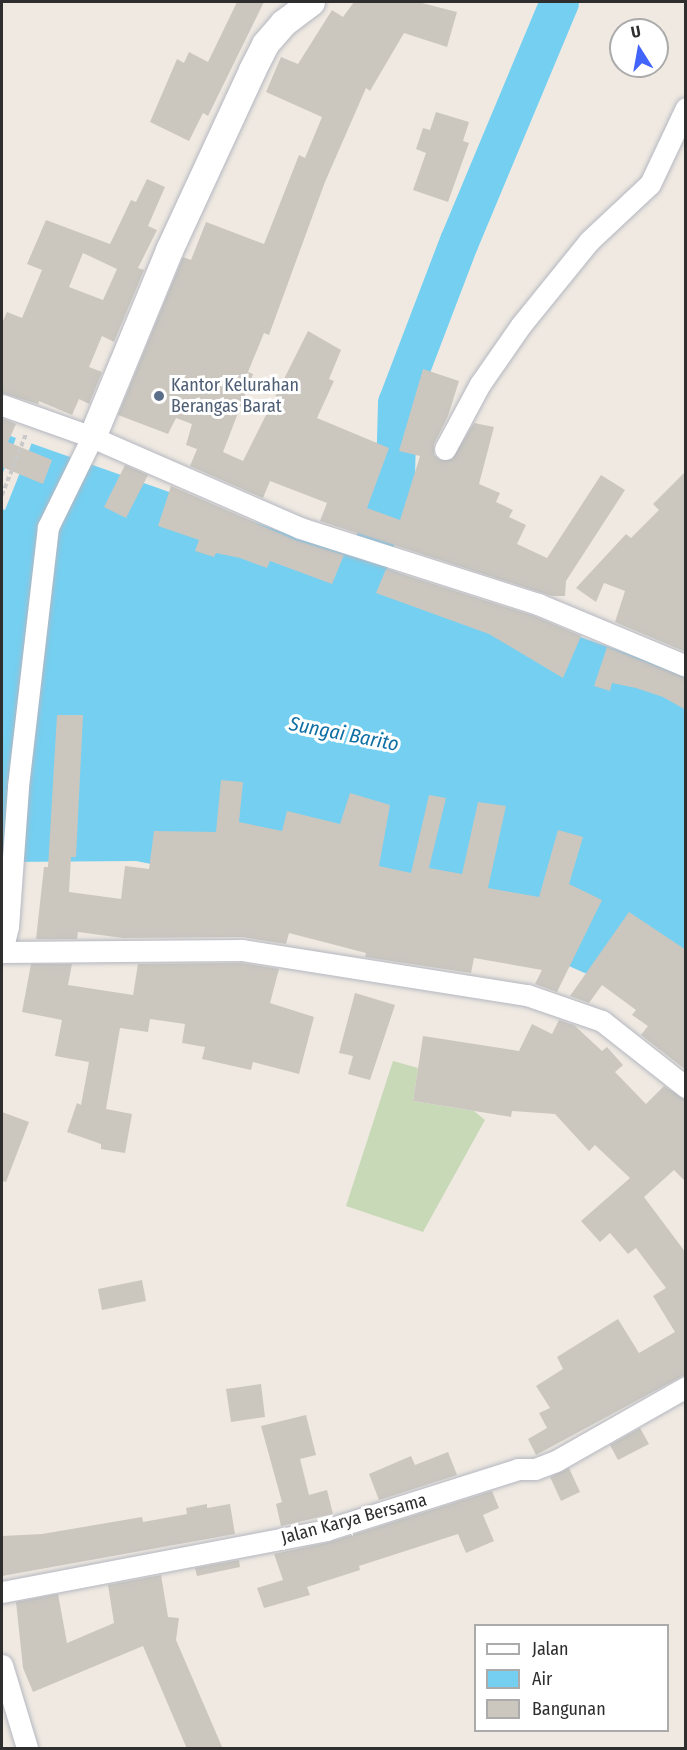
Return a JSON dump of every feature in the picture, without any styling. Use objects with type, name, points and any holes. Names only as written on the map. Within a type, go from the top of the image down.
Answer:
[{"type":"street","points":[[311,2],[283,23],[266,44],[252,70],[170,250],[89,443],[48,527],[18,786],[8,927],[2,952],[242,950],[527,995],[602,1021],[686,1087]]},
{"type":"street","points":[[445,449],[480,384],[521,325],[589,241],[650,184],[686,108]]},
{"type":"street","points":[[2,405],[33,416],[89,443],[300,528],[538,604],[686,666]]},
{"type":"street","name":"Jalan Karya Bersama","points":[[2,1592],[326,1530],[518,1469],[535,1469],[556,1461],[686,1387]]},
{"type":"street","points":[[2,1665],[27,1749]]},
{"type":"path","points":[[2,495],[33,416]]},
{"type":"green space","points":[[393,1061],[418,1068],[413,1101],[474,1111],[485,1120],[423,1232],[346,1206]]},
{"type":"water","name":"Sungai Barito","points":[[2,433],[685,674],[685,1017],[530,949],[394,912],[136,861],[2,862]]},
{"type":"pier","points":[[17,435],[33,440],[5,510],[2,509],[2,475]]},
{"type":"building","points":[[237,2],[264,2],[208,116],[203,113],[189,141],[150,122],[177,59],[184,63],[189,52],[208,62]]},
{"type":"building","points":[[354,2],[418,2],[457,12],[447,47],[404,33],[370,91],[366,88],[325,182],[269,335],[264,333],[248,372],[253,374],[223,452],[243,461],[308,331],[341,350],[329,379],[334,381],[317,418],[389,448],[367,508],[400,520],[420,456],[399,451],[423,369],[459,381],[448,416],[434,444],[434,455],[440,460],[452,459],[474,423],[494,427],[479,484],[500,493],[496,502],[513,510],[509,517],[526,525],[517,544],[547,558],[601,475],[625,490],[566,581],[565,596],[552,596],[320,521],[327,503],[270,481],[263,498],[190,466],[197,449],[186,445],[192,424],[176,418],[168,434],[118,415],[183,257],[191,260],[206,222],[264,244],[299,155],[305,158],[322,117],[266,92],[281,57],[298,64],[332,10],[343,17]]},
{"type":"building","points":[[436,112],[469,122],[463,141],[469,143],[448,202],[413,190],[426,153],[416,149],[423,128],[430,130]]},
{"type":"building","points":[[147,179],[165,187],[148,226],[157,230],[138,268],[144,270],[114,342],[102,336],[89,367],[102,372],[89,404],[79,399],[72,415],[39,401],[38,404],[2,393],[2,323],[7,312],[22,318],[42,270],[27,264],[46,220],[110,244],[131,200],[136,202]],"holes":[[[83,253],[117,269],[103,300],[69,287]]]},
{"type":"building","points":[[2,418],[16,424],[8,442],[52,460],[43,484],[2,467]]},
{"type":"building","points":[[125,465],[148,475],[126,518],[104,507]]},
{"type":"building","points":[[686,471],[686,652],[615,622],[625,591],[604,583],[596,602],[576,588],[626,534],[631,538],[659,510],[653,504]]},
{"type":"building","points":[[171,486],[295,540],[344,555],[332,584],[270,561],[267,568],[240,558],[216,553],[214,557],[195,551],[199,540],[158,526]]},
{"type":"building","points":[[386,569],[534,616],[581,636],[563,678],[489,634],[376,593]]},
{"type":"building","points":[[607,647],[686,678],[686,710],[663,697],[636,688],[612,683],[610,691],[594,686]]},
{"type":"building","points":[[57,715],[83,715],[76,857],[71,857],[69,892],[121,899],[125,866],[149,869],[154,831],[216,832],[221,780],[243,782],[239,822],[282,831],[287,811],[340,824],[350,793],[390,805],[379,866],[411,873],[429,795],[446,798],[429,868],[462,874],[478,802],[506,806],[488,888],[539,897],[558,830],[583,837],[569,884],[602,900],[557,992],[535,984],[542,970],[474,958],[471,973],[365,957],[366,953],[289,933],[286,944],[242,937],[123,938],[78,932],[77,939],[36,939],[44,867],[48,867]]},
{"type":"building","points":[[629,912],[686,950],[686,1070],[641,1035],[648,1026],[632,1015],[636,1010],[602,985],[589,1003],[570,996]]},
{"type":"building","points":[[241,963],[279,969],[270,1003],[314,1017],[299,1074],[253,1062],[251,1070],[202,1059],[205,1047],[182,1043],[185,1024],[150,1019],[148,1032],[120,1028],[106,1109],[132,1114],[125,1153],[101,1149],[101,1144],[67,1132],[77,1103],[81,1105],[89,1062],[55,1056],[62,1020],[22,1012],[31,964],[72,964],[68,985],[133,995],[138,964]]},
{"type":"building","points":[[355,993],[395,1005],[370,1080],[348,1074],[353,1056],[339,1053]]},
{"type":"building","points":[[559,1020],[574,1025],[602,1051],[607,1047],[623,1065],[615,1072],[646,1104],[664,1086],[686,1100],[686,1182],[674,1170],[644,1197],[686,1253],[686,1374],[536,1455],[528,1439],[547,1428],[539,1413],[550,1408],[536,1386],[563,1369],[557,1357],[618,1319],[639,1353],[675,1332],[653,1296],[666,1288],[636,1248],[628,1254],[610,1233],[600,1242],[581,1221],[630,1178],[595,1145],[589,1151],[555,1114],[512,1111],[511,1117],[413,1101],[423,1036],[519,1051],[532,1024],[552,1034]]},
{"type":"building","points":[[2,1112],[29,1122],[6,1182],[2,1181]]},
{"type":"building","points":[[142,1280],[146,1301],[102,1310],[98,1289]]},
{"type":"building","points":[[261,1384],[265,1417],[231,1422],[226,1389]]},
{"type":"building","points":[[306,1415],[316,1455],[300,1459],[309,1495],[327,1490],[333,1514],[281,1526],[276,1504],[282,1502],[261,1426]]},
{"type":"building","points":[[640,1428],[649,1444],[618,1460],[610,1445]]},
{"type":"building","points":[[448,1452],[457,1475],[379,1500],[369,1474],[411,1456],[415,1465]]},
{"type":"building","points":[[569,1468],[580,1492],[561,1501],[550,1477]]},
{"type":"building","points":[[492,1491],[499,1508],[483,1515],[494,1541],[466,1553],[458,1534],[359,1566],[360,1570],[307,1587],[310,1595],[264,1608],[257,1588],[283,1580],[274,1554],[330,1542]]},
{"type":"building","points":[[207,1504],[207,1508],[230,1504],[235,1534],[2,1576],[2,1536],[42,1534],[142,1517],[143,1522],[187,1514],[186,1508]]},
{"type":"building","points":[[239,1560],[240,1567],[197,1576],[195,1568]]},
{"type":"building","points":[[161,1575],[168,1617],[179,1618],[176,1640],[223,1749],[187,1749],[143,1646],[33,1692],[23,1668],[16,1602],[58,1594],[67,1643],[114,1623],[108,1585]]},
{"type":"waterway","points":[[359,592],[395,475],[397,403],[459,241],[559,2]]},
{"type":"place","name":"Kantor Kelurahan Berangas Barat","points":[[159,396]]}]
